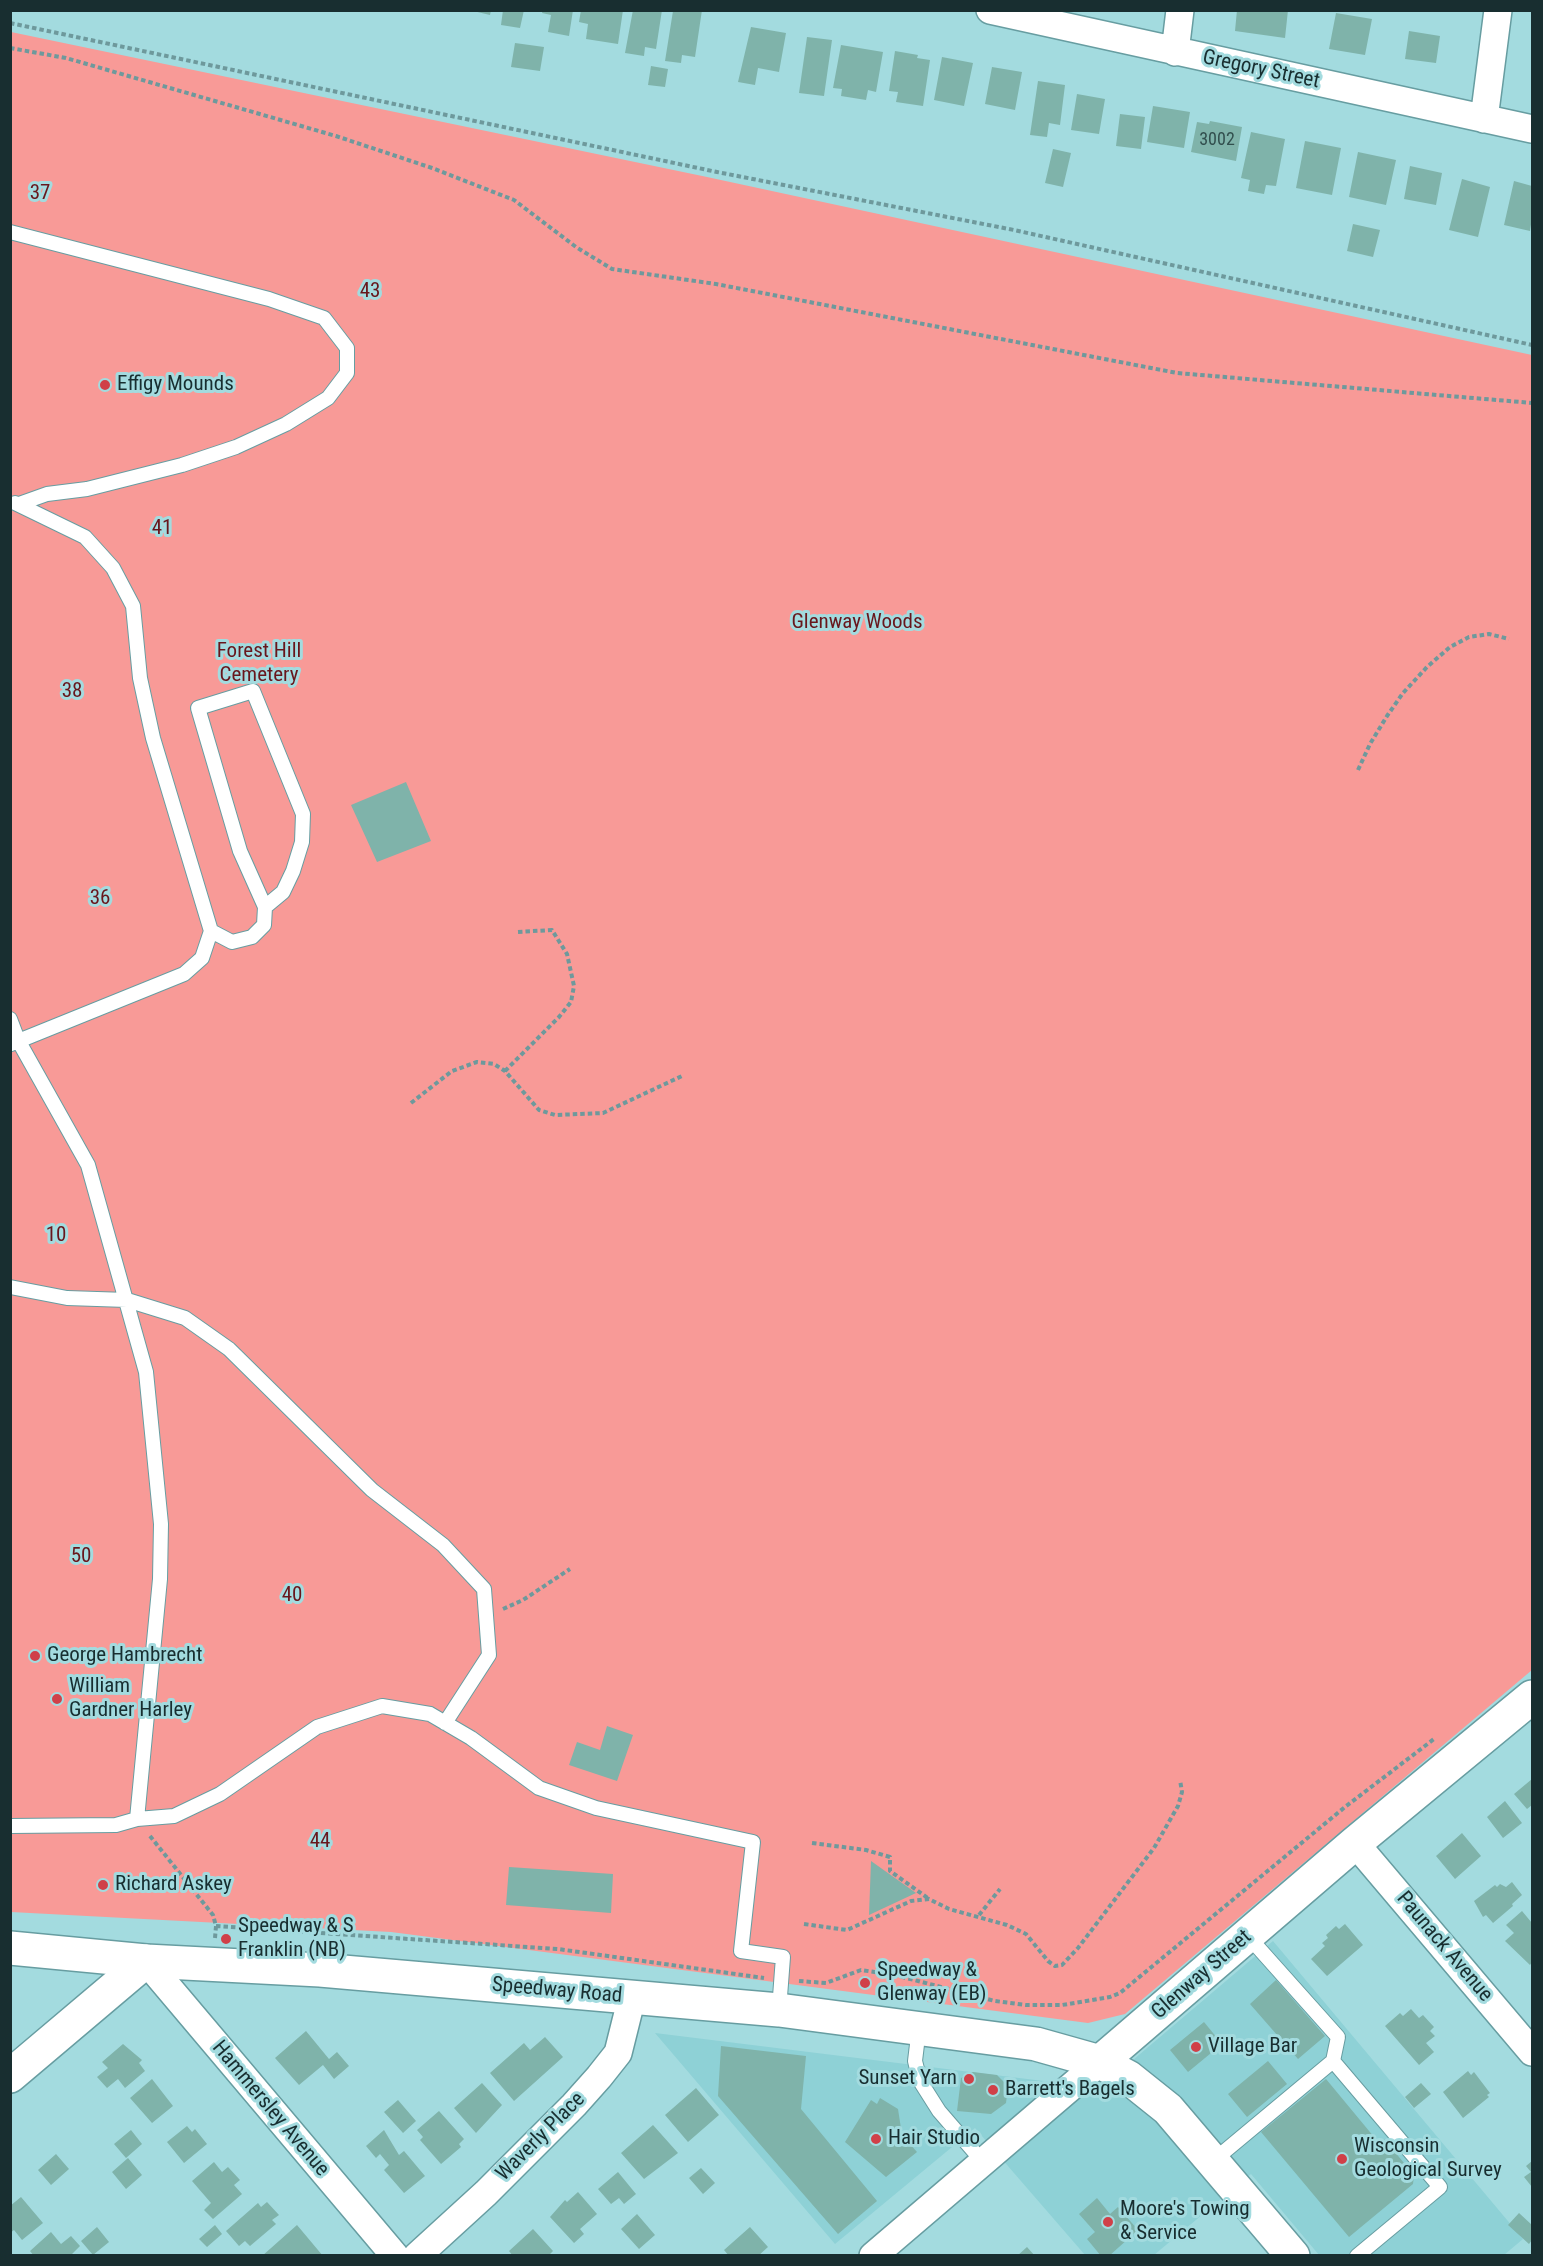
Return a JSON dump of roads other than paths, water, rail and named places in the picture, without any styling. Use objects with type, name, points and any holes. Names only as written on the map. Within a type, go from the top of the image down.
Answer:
[{"type":"main road","name":"Glenway Street","points":[[1100,2061],[1355,1843],[1533,1697]]},
{"type":"main road","name":"Speedway Road","points":[[10,1948],[146,1961],[320,1970],[632,1997],[780,1995],[919,2026],[1036,2044],[1100,2061],[1128,2077],[1168,2109],[1293,2256]]},
{"type":"main road","points":[[10,2076],[146,1961]]},
{"type":"street","name":"Gregory Street","points":[[990,10],[1533,129]]},
{"type":"street","points":[[1175,52],[1180,10]]},
{"type":"street","points":[[1484,119],[1498,10]]},
{"type":"street","name":"Paunack Avenue","points":[[1355,1843],[1533,2052]]},
{"type":"street","name":"Hammersley Avenue","points":[[146,1961],[394,2256]]},
{"type":"street","name":"Waverly Place","points":[[417,2256],[486,2193],[599,2077],[618,2053],[632,1997]]},
{"type":"street","name":"Glenway Street","points":[[873,2256],[1100,2061]]},
{"type":"lane","points":[[10,232],[269,299],[324,318],[347,348],[347,373],[328,398],[286,424],[236,447],[182,465],[87,489],[47,494],[15,503]]},
{"type":"lane","points":[[14,1042],[184,974],[202,958],[211,931],[153,738],[140,678],[134,606],[113,568],[85,537],[15,503]]},
{"type":"lane","points":[[211,931],[232,942],[252,937],[264,925],[265,906],[240,851],[198,708],[253,691],[303,814],[302,842],[293,871],[283,892],[265,906]]},
{"type":"lane","points":[[10,1019],[14,1042],[88,1165],[146,1372],[161,1524],[159,1590],[137,1819]]},
{"type":"lane","points":[[10,1287],[67,1298],[127,1300],[185,1318],[229,1349],[372,1490],[451,1554],[484,1589],[489,1655],[445,1723]]},
{"type":"lane","points":[[10,1826],[117,1825],[137,1819],[174,1816],[220,1794],[317,1727],[382,1706],[430,1714],[505,1761],[539,1788],[596,1808],[753,1842],[741,1951],[783,1958],[780,1995]]},
{"type":"lane","points":[[1213,2161],[1333,2061],[1338,2037],[1247,1935]]},
{"type":"lane","points":[[919,2026],[915,2061],[920,2081],[939,2110],[983,2162]]},
{"type":"lane","points":[[1333,2061],[1440,2187],[1358,2256]]},
{"type":"place","name":"Effigy Mounds","points":[[105,385]]},
{"type":"place","name":"George Hambrecht","points":[[35,1656]]},
{"type":"place","name":"William Gardner Harley","points":[[57,1699]]},
{"type":"place","name":"Richard Askey","points":[[103,1885]]},
{"type":"place","name":"Speedway & S Franklin (NB)","points":[[226,1939]]},
{"type":"place","name":"Speedway & Glenway (EB)","points":[[865,1983]]},
{"type":"place","name":"Village Bar","points":[[1196,2047]]},
{"type":"place","name":"Sunset Yarn","points":[[969,2079]]},
{"type":"place","name":"Barrett's Bagels","points":[[993,2090]]},
{"type":"place","name":"Hair Studio","points":[[876,2139]]},
{"type":"place","name":"Wisconsin Geological Survey","points":[[1342,2159]]},
{"type":"place","name":"Moore's Towing & Service","points":[[1108,2222]]},
{"type":"park label","name":"37","points":[[40,194]]},
{"type":"park label","name":"43","points":[[370,292]]},
{"type":"park label","name":"41","points":[[162,529]]},
{"type":"park label","name":"Glenway Woods","points":[[857,623]]},
{"type":"park label","name":"Forest Hill Cemetery","points":[[259,664]]},
{"type":"park label","name":"38","points":[[72,692]]},
{"type":"park label","name":"36","points":[[100,899]]},
{"type":"park label","name":"10","points":[[56,1236]]},
{"type":"park label","name":"50","points":[[81,1557]]},
{"type":"park label","name":"40","points":[[292,1596]]},
{"type":"park label","name":"44","points":[[320,1842]]}]
